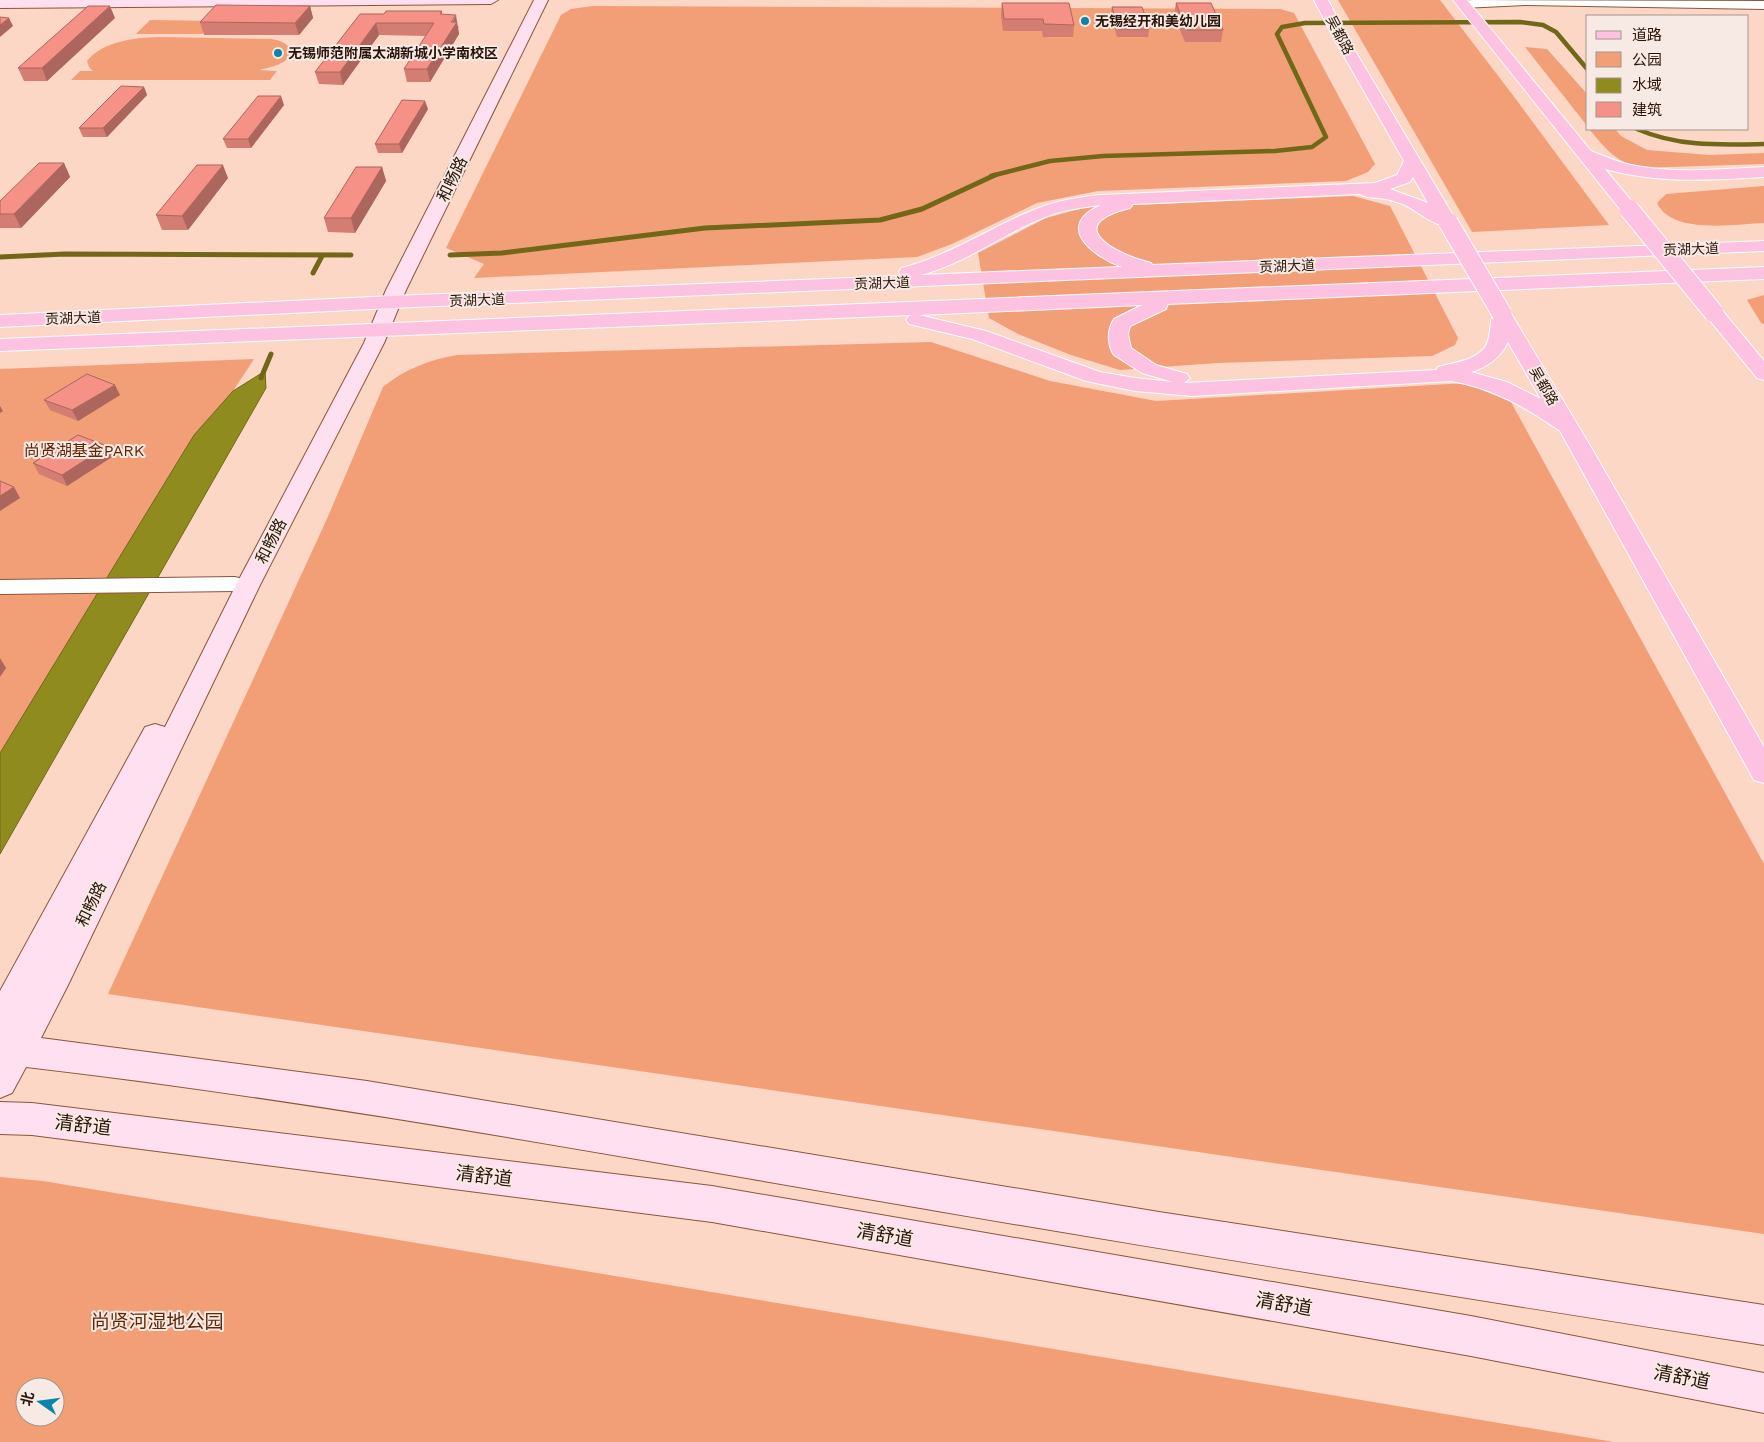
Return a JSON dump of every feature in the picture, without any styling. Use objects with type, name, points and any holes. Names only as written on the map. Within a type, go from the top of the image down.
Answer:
[{"type":"main road","name":"吴都路","points":[[1321,0],[1344,44],[1568,427],[1764,772]]},
{"type":"main road","points":[[1461,2],[1584,153],[1634,196],[1714,313],[1764,374]]},
{"type":"main road","points":[[1584,153],[1604,164],[1638,173],[1660,175],[1764,174]]},
{"type":"main road","points":[[846,284],[917,271],[966,251],[1043,212],[1064,206],[1100,200],[1376,188],[1404,178],[1412,161]]},
{"type":"main road","points":[[1634,196],[1650,181],[1664,178],[1764,174]]},
{"type":"main road","points":[[1168,271],[1124,262],[1096,246],[1089,237],[1088,227],[1092,218],[1102,211],[1118,205],[1139,201],[1379,192],[1412,202],[1448,222]]},
{"type":"main road","name":"贡湖大道","points":[[0,345],[379,316],[846,284],[1764,246]]},
{"type":"main road","name":"贡湖大道","points":[[0,321],[846,312],[1764,273]]},
{"type":"main road","points":[[1179,299],[1140,312],[1121,323],[1118,334],[1120,351],[1149,369],[1171,376],[1198,381],[1227,382],[1449,371],[1474,364],[1491,353],[1498,341],[1502,314]]},
{"type":"main road","points":[[846,312],[925,321],[970,331],[1080,372],[1107,380],[1163,389],[1192,390],[1451,375],[1478,379],[1501,386],[1526,398],[1568,427]]},
{"type":"main road","points":[[1714,313],[1737,329],[1764,342]]},
{"type":"street","points":[[0,4],[491,0]]},
{"type":"street","name":"和畅路","points":[[6,1041],[57,975],[379,316],[536,0]]},
{"type":"street","name":"和畅路","points":[[0,1082],[6,1041],[235,584],[379,316],[541,0]]},
{"type":"street","points":[[1461,2],[1525,1],[1764,5]]},
{"type":"street","points":[[0,586],[235,584]]},
{"type":"street","points":[[6,1041],[106,1061],[367,1097],[1168,1233],[1764,1325]]},
{"type":"street","name":"清舒道","points":[[0,1118],[32,1119],[712,1204],[1471,1336],[1764,1393]]},
{"type":"green space","points":[[1338,0],[1440,0],[1609,225],[1472,232]]},
{"type":"green space","points":[[593,6],[1280,9],[1294,13],[1375,164],[1368,172],[1346,181],[1098,191],[1037,203],[952,244],[917,257],[474,278],[484,264],[446,248],[561,15],[571,9]]},
{"type":"green space","points":[[150,20],[216,21],[202,34],[136,34]]},
{"type":"green space","points":[[158,37],[271,39],[282,42],[291,49],[288,58],[284,61],[259,70],[277,71],[270,80],[71,80],[80,71],[93,71],[87,61],[101,49],[129,40]]},
{"type":"green space","points":[[1525,47],[1547,49],[1586,93],[1586,124]]},
{"type":"green space","points":[[1590,130],[1616,130],[1621,136],[1647,150],[1709,155],[1764,153],[1764,164],[1638,168],[1622,161],[1605,148]]},
{"type":"green space","points":[[1764,186],[1764,223],[1721,226],[1690,224],[1676,220],[1665,213],[1657,203],[1666,194]]},
{"type":"green space","points":[[1353,196],[1390,206],[1458,338],[1455,345],[1432,356],[1217,363],[1120,370],[1071,355],[1018,334],[989,318],[978,253],[1046,218],[1087,207]]},
{"type":"green space","points":[[1764,295],[1764,324],[1761,323],[1747,300]]},
{"type":"green space","points":[[931,342],[1050,381],[1156,401],[1466,383],[1511,402],[1764,864],[1764,1234],[108,994],[326,521],[383,387],[400,375],[418,366],[457,355]]},
{"type":"green space","name":"尚贤湖基金PARK","points":[[254,359],[233,391],[194,435],[0,753],[0,369]]},
{"type":"green space","name":"尚贤河湿地公园","points":[[0,1177],[43,1181],[1614,1442],[0,1442]]},
{"type":"water","points":[[265,371],[266,388],[0,854],[0,753],[194,435],[233,391]]},
{"type":"building","points":[[1002,3],[1069,3],[1074,25],[1044,24],[1043,19],[1004,19]]},
{"type":"building","points":[[1176,3],[1211,3],[1223,30],[1187,30]]},
{"type":"building","points":[[216,5],[310,6],[295,23],[200,22]]},
{"type":"building","points":[[88,6],[110,6],[42,68],[18,68]]},
{"type":"building","points":[[1112,7],[1142,7],[1149,29],[1118,29]]},
{"type":"building","points":[[386,11],[442,11],[440,14],[456,15],[451,22],[457,22],[427,69],[404,69],[434,23],[376,23],[340,72],[315,72],[360,14],[384,14]]},
{"type":"building","points":[[0,17],[9,18],[0,25]]},
{"type":"building","points":[[121,86],[144,87],[103,128],[79,128]]},
{"type":"building","points":[[258,96],[281,96],[248,139],[223,139]]},
{"type":"building","points":[[402,100],[425,101],[399,144],[375,144]]},
{"type":"building","points":[[39,163],[64,163],[14,214],[0,214],[0,201]]},
{"type":"building","points":[[197,165],[223,165],[182,216],[156,215]]},
{"type":"building","points":[[356,167],[382,167],[351,218],[324,218]]},
{"type":"building","points":[[87,374],[115,385],[72,410],[44,400]]},
{"type":"building","points":[[78,435],[107,446],[62,475],[33,463]]},
{"type":"building","points":[[0,481],[14,487],[0,496]]},
{"type":"waterway","points":[[991,176],[1050,161],[1103,156],[1275,151],[1312,147],[1326,137],[1277,34],[1282,27],[1305,23],[1520,22],[1543,25],[1556,32],[1586,68]]},
{"type":"waterway","points":[[1640,130],[1668,139],[1699,144],[1764,144]]},
{"type":"waterway","points":[[450,255],[502,253],[705,228],[880,220],[922,209],[995,175]]},
{"type":"waterway","points":[[0,257],[65,254],[351,255]]},
{"type":"waterway","points":[[313,273],[322,256]]},
{"type":"waterway","points":[[261,378],[271,354]]},
{"type":"place","name":"无锡经开和美幼儿园","points":[[1085,21]]},
{"type":"place","name":"无锡师范附属太湖新城小学南校区","points":[[278,53]]}]
